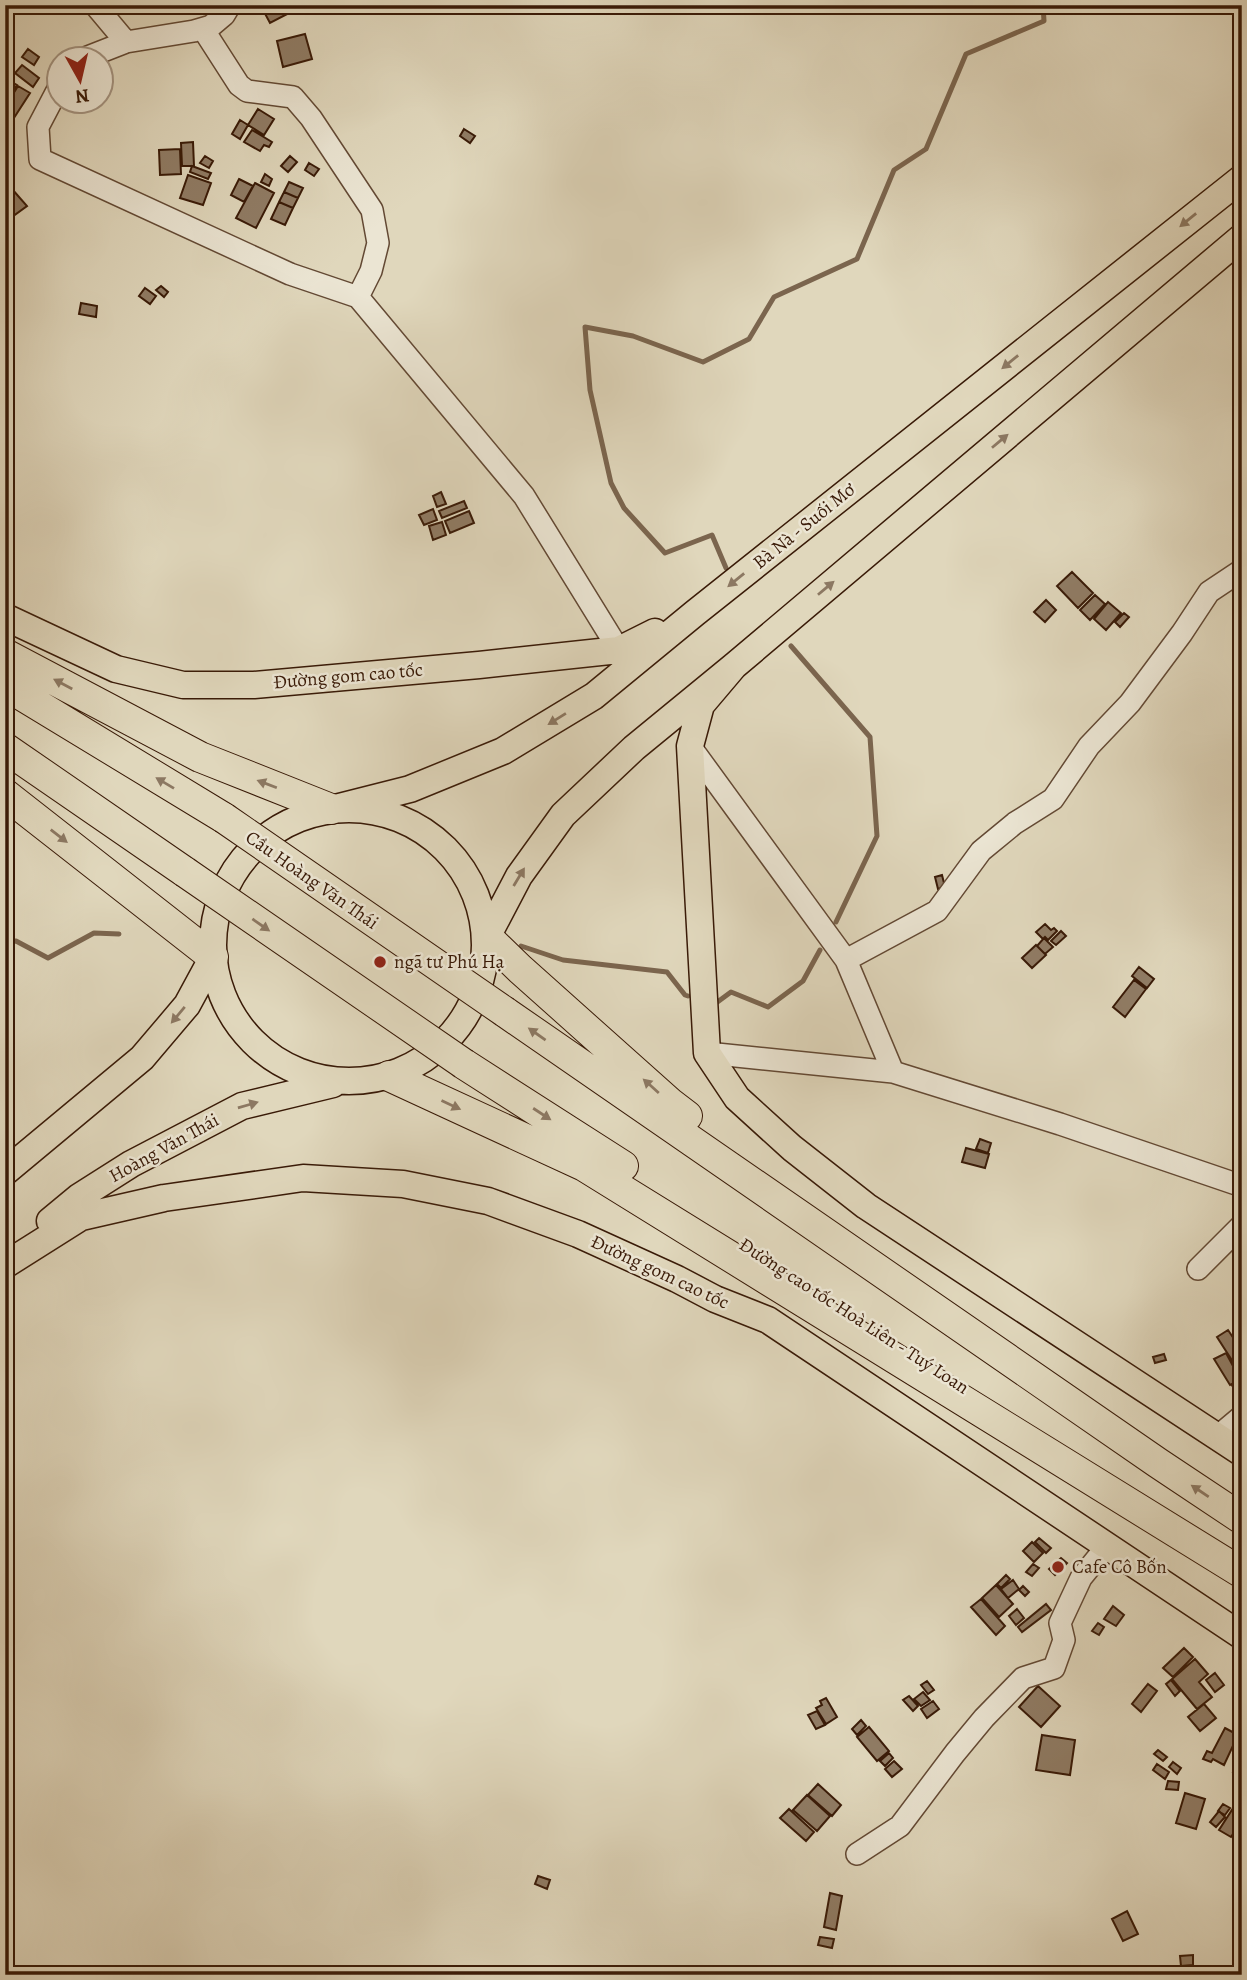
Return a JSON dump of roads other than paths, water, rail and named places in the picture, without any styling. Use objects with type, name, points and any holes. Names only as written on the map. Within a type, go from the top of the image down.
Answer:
[{"type":"highway","points":[[5,654],[200,757],[331,809]]},
{"type":"highway","name":"Cầu Hoàng Văn Thái","points":[[5,685],[223,818],[1158,1463]]},
{"type":"highway","name":"Đường cao tốc Hoà Liên - Tuý Loan","points":[[5,748],[464,1064],[972,1392],[1242,1572]]},
{"type":"highway","points":[[5,794],[213,957]]},
{"type":"highway","points":[[487,937],[670,1103],[1158,1463],[1242,1519]]},
{"type":"highway","points":[[389,1076],[584,1166],[1242,1572]]},
{"type":"main road","name":"Bà Nà - Suối Mơ","points":[[213,957],[212,928],[225,885],[251,848],[288,822],[410,789],[503,751],[594,696],[1242,178]]},
{"type":"main road","points":[[487,937],[519,876],[562,815],[634,748],[1242,237]]},
{"type":"main road","name":"Đường gom cao tốc","points":[[5,617],[116,669],[183,685],[267,684],[619,650],[695,613]]},
{"type":"main road","points":[[734,666],[701,705],[690,746],[707,1053],[737,1098],[792,1148],[866,1206],[1242,1453]]},
{"type":"main road","points":[[213,957],[214,975],[230,1014],[259,1049],[298,1073],[343,1082],[389,1076],[430,1056],[462,1023],[482,982],[487,937],[477,892],[453,855],[418,826],[376,810],[331,809]]},
{"type":"main road","points":[[5,1172],[142,1058],[187,1005],[213,957]]},
{"type":"main road","name":"Hoàng Văn Thái","points":[[5,1258],[79,1197],[131,1164],[205,1125],[242,1106],[343,1082]]},
{"type":"main road","name":"Đường gom cao tốc","points":[[5,1265],[81,1217],[164,1198],[303,1178],[403,1184],[488,1201],[578,1234],[715,1299],[768,1320],[1242,1636]]},
{"type":"street","points":[[95,5],[126,42]]},
{"type":"street","points":[[116,46],[203,29],[224,15],[230,5]]},
{"type":"street","points":[[203,29],[239,85],[247,91],[293,97],[311,118],[372,209],[378,243],[371,271],[358,298]]},
{"type":"street","points":[[46,112],[38,127],[40,159],[290,274],[358,298],[524,496],[619,650]]},
{"type":"street","points":[[846,960],[937,911],[981,850],[1053,799],[1089,746],[1130,704],[1209,592],[1242,570]]},
{"type":"street","points":[[690,746],[846,960],[893,1072]]},
{"type":"street","points":[[707,1053],[893,1072],[1060,1124],[1242,1186]]},
{"type":"street","points":[[1198,1269],[1242,1225]]},
{"type":"street","points":[[1217,1437],[1242,1416]]},
{"type":"street","points":[[858,1854],[900,1826],[984,1718],[1023,1678],[1054,1668],[1063,1640],[1060,1623],[1081,1578],[1107,1546]]},
{"type":"waterway","points":[[726,568],[712,535],[665,553],[624,508],[611,483],[590,390],[585,327],[633,336],[703,362],[749,339],[774,297],[857,259],[894,170],[926,149],[966,54],[1044,21],[1043,5]]},
{"type":"waterway","points":[[791,646],[870,737],[877,836],[836,922]]},
{"type":"waterway","points":[[5,943],[16,941],[48,958],[94,933],[119,934]]},
{"type":"waterway","points":[[521,946],[563,960],[667,972],[688,996]]},
{"type":"waterway","points":[[712,1006],[731,992],[768,1007],[803,981],[820,950]]},
{"type":"place","name":"ngã tư Phú Hạ","points":[[380,962]]},
{"type":"place","name":"Cafe Cô Bốn","points":[[1058,1567]]}]
